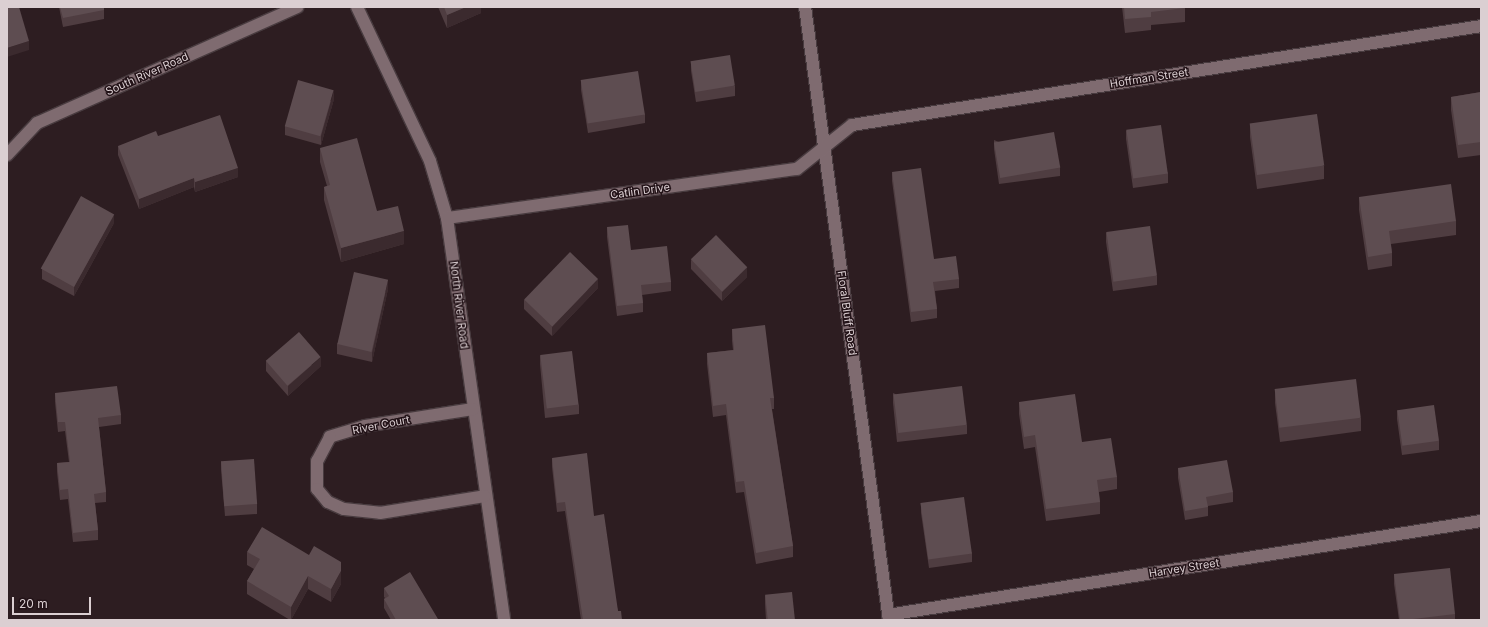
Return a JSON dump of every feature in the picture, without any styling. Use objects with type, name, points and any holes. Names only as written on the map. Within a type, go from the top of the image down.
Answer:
[{"type":"street","name":"South River Road","points":[[7,155],[37,123],[297,7]]},
{"type":"street","name":"North River Road","points":[[357,7],[430,161],[448,218],[485,496],[504,620]]},
{"type":"street","name":"Floral Bluff Road","points":[[804,7],[888,618]]},
{"type":"street","name":"Hoffman Street","points":[[824,147],[852,125],[1481,26]]},
{"type":"street","name":"Catlin Drive","points":[[448,218],[797,169],[824,147]]},
{"type":"street","name":"River Court","points":[[473,409],[365,426],[330,437],[317,461],[317,489],[328,502],[344,509],[380,513],[485,496]]},
{"type":"street","name":"Harvey Street","points":[[888,618],[1481,521]]},
{"type":"building","points":[[7,7],[19,7],[29,41],[7,48]]},
{"type":"building","points":[[60,7],[104,7],[104,10],[63,18]]},
{"type":"building","points":[[444,7],[466,7],[447,15]]},
{"type":"building","points":[[1124,7],[1185,8],[1151,12],[1151,17],[1125,19]]},
{"type":"building","points":[[730,55],[735,86],[695,92],[690,61]]},
{"type":"building","points":[[638,71],[645,114],[588,124],[581,80]]},
{"type":"building","points":[[298,80],[334,90],[320,136],[285,126]]},
{"type":"building","points":[[1481,92],[1481,142],[1458,145],[1451,97]]},
{"type":"building","points":[[1317,114],[1324,165],[1257,175],[1250,123]]},
{"type":"building","points":[[220,115],[238,168],[195,182],[194,178],[139,199],[118,146],[156,131],[158,136]]},
{"type":"building","points":[[1161,125],[1168,174],[1133,178],[1126,130]]},
{"type":"building","points":[[1054,132],[1060,167],[1000,178],[994,143]]},
{"type":"building","points":[[357,138],[377,211],[398,206],[404,231],[341,248],[324,187],[330,185],[320,148]]},
{"type":"building","points":[[921,168],[934,259],[956,256],[959,279],[933,282],[937,309],[911,312],[892,172]]},
{"type":"building","points":[[1451,184],[1456,221],[1389,231],[1392,253],[1368,257],[1359,197]]},
{"type":"building","points":[[81,196],[114,214],[74,287],[41,269]]},
{"type":"building","points":[[628,225],[631,250],[667,246],[671,282],[641,285],[643,303],[617,306],[607,227]]},
{"type":"building","points":[[1150,226],[1157,276],[1113,282],[1106,232]]},
{"type":"building","points":[[716,235],[747,267],[722,292],[691,259]]},
{"type":"building","points":[[570,252],[598,279],[552,327],[524,299]]},
{"type":"building","points":[[354,272],[388,280],[371,352],[337,344]]},
{"type":"building","points":[[765,325],[774,398],[770,398],[793,546],[756,553],[744,481],[736,482],[726,404],[713,406],[707,353],[734,350],[732,329]]},
{"type":"building","points":[[299,332],[321,357],[287,386],[266,361]]},
{"type":"building","points":[[572,351],[579,405],[547,408],[540,355]]},
{"type":"building","points":[[1356,379],[1361,418],[1279,428],[1275,389]]},
{"type":"building","points":[[117,386],[121,415],[98,418],[106,492],[94,494],[98,530],[73,533],[68,489],[60,490],[57,463],[70,462],[65,422],[58,422],[55,393]]},
{"type":"building","points":[[962,386],[967,425],[898,433],[894,394]]},
{"type":"building","points":[[1075,394],[1082,442],[1111,438],[1117,477],[1097,480],[1100,502],[1046,509],[1035,435],[1024,437],[1019,402]]},
{"type":"building","points":[[1434,405],[1439,441],[1402,446],[1397,410]]},
{"type":"building","points":[[587,453],[594,516],[604,514],[618,611],[621,611],[622,620],[583,620],[565,502],[557,503],[552,458]]},
{"type":"building","points":[[254,459],[257,504],[224,506],[221,461]]},
{"type":"building","points":[[1227,460],[1233,492],[1206,497],[1208,507],[1185,511],[1178,468]]},
{"type":"building","points":[[964,497],[972,553],[928,560],[920,503]]},
{"type":"building","points":[[262,527],[309,555],[314,546],[341,562],[341,571],[331,589],[308,576],[291,607],[247,581],[260,559],[247,552]]},
{"type":"building","points":[[1450,568],[1455,614],[1400,620],[1394,574]]},
{"type":"building","points":[[410,572],[438,619],[396,620],[384,599],[389,596],[384,588]]},
{"type":"building","points":[[792,592],[795,620],[768,620],[765,595]]}]
